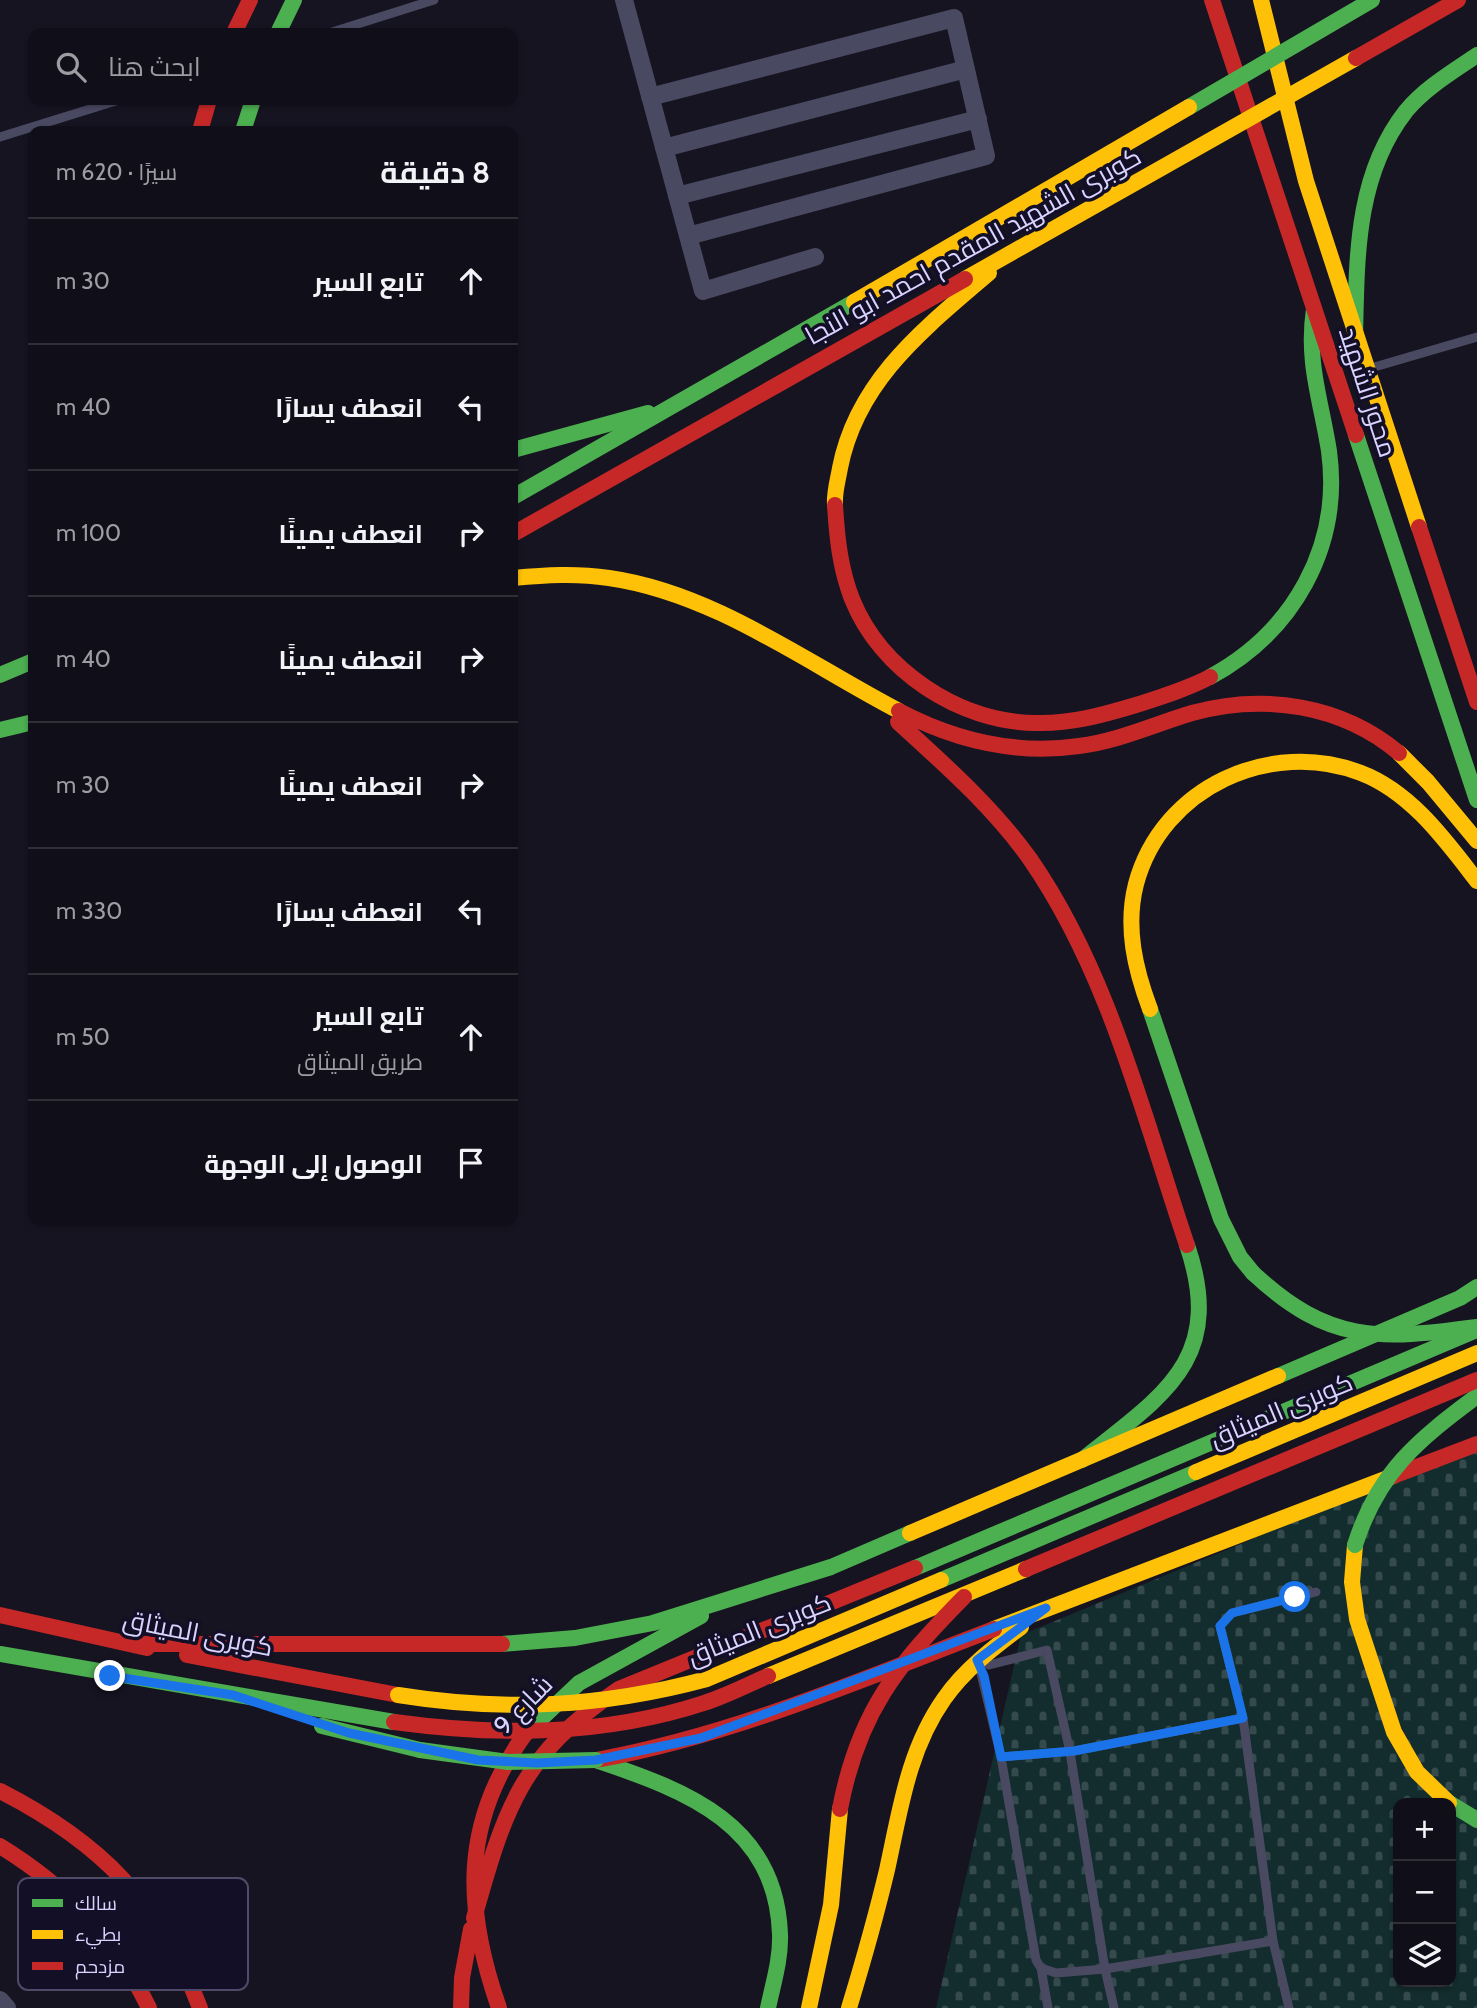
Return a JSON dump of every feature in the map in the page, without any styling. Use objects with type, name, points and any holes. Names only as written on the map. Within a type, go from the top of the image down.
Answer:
[{"type":"main road","points":[[236,28],[250,0]]},
{"type":"main road","points":[[280,28],[294,0]]},
{"type":"main road","name":"محور الشهيد","points":[[1212,0],[1477,800]]},
{"type":"main road","name":"محور الشهيد","points":[[1261,0],[1303,169],[1355,337],[1477,702]]},
{"type":"main road","name":"كوبرى الشهيد المقدم احمد ابو النجا","points":[[518,494],[677,405],[1372,0]]},
{"type":"main road","name":"كوبرى الشهيد المقدم احمد ابو النجا","points":[[518,531],[1458,0]]},
{"type":"main road","points":[[1355,337],[1358,232],[1365,192],[1376,163],[1390,135],[1415,103],[1445,75],[1477,55]]},
{"type":"main road","points":[[201,126],[208,105]]},
{"type":"main road","points":[[245,126],[251,105]]},
{"type":"main road","points":[[1014,251],[896,358],[868,392],[849,432],[837,474],[835,540],[845,584],[865,625],[893,661],[929,690],[970,710],[1026,723],[1061,723],[1106,714],[1191,688],[1246,657],[1277,628],[1301,593],[1319,555],[1331,493],[1329,451],[1314,392],[1309,359],[1314,309]]},
{"type":"main road","points":[[518,449],[677,405]]},
{"type":"main road","points":[[518,578],[575,574],[654,586],[703,605],[865,693],[947,733],[981,743],[1029,748],[1100,742],[1226,706],[1270,703],[1315,710],[1357,725],[1395,749],[1427,780],[1477,841]]},
{"type":"main road","points":[[1443,601],[1473,634]]},
{"type":"main road","points":[[0,675],[28,663]]},
{"type":"main road","points":[[865,693],[987,805],[1029,858],[1066,915],[1107,1007],[1198,1277],[1202,1318],[1196,1345],[1184,1370],[1166,1391],[1082,1460]]},
{"type":"main road","points":[[0,730],[28,724]]},
{"type":"main road","points":[[1477,881],[1432,827],[1395,791],[1361,772],[1324,762],[1276,761],[1230,774],[1182,806],[1153,844],[1140,870],[1132,907],[1136,965],[1221,1219],[1240,1256],[1253,1273],[1292,1308],[1340,1330],[1402,1337],[1477,1329]]},
{"type":"main road","points":[[130,1644],[269,1642],[456,1646],[536,1643],[614,1632],[729,1601],[831,1567],[1460,1298],[1477,1287]]},
{"type":"main road","points":[[461,2008],[465,1953],[474,1918],[499,1829],[525,1775],[566,1727],[619,1689],[1065,1507],[1477,1329]]},
{"type":"main road","name":"كوبرى الميثاق","points":[[0,1615],[130,1644],[475,1707],[554,1708],[631,1699],[707,1679],[1477,1353]]},
{"type":"main road","name":"كوبرى الميثاق","points":[[233,1695],[463,1732],[533,1734],[638,1721],[738,1690],[1477,1380]]},
{"type":"main road","points":[[1444,1798],[1417,1772],[1394,1732],[1357,1619],[1352,1582],[1355,1545],[1374,1492],[1396,1462],[1423,1436],[1477,1396]]},
{"type":"main road","points":[[0,1654],[233,1695],[310,1722],[420,1750],[508,1762],[596,1760],[663,1748],[739,1726],[1477,1444]]},
{"type":"main road","points":[[808,2008],[831,1905],[840,1808],[848,1763],[876,1698],[902,1660],[967,1594]]},
{"type":"main road","name":"شارع 9","points":[[499,2008],[483,1963],[474,1918],[472,1879],[478,1831],[492,1784],[515,1744],[547,1709],[583,1681],[729,1601]]},
{"type":"main road","points":[[849,2008],[875,1919],[902,1793],[915,1751],[948,1693],[1046,1608]]},
{"type":"main road","points":[[596,1760],[656,1779],[692,1796],[724,1817],[750,1845],[768,1878],[778,1914],[779,1952],[768,2008]]},
{"type":"main road","points":[[0,1791],[75,1832],[127,1878]]},
{"type":"main road","points":[[1456,1808],[1477,1820]]},
{"type":"main road","points":[[0,1846],[48,1878]]},
{"type":"main road","points":[[139,1990],[149,2008]]},
{"type":"main road","points":[[193,1990],[200,2008]]},
{"type":"street","points":[[624,0],[703,291],[815,257]]},
{"type":"street","points":[[650,97],[954,18],[986,156],[688,236]]},
{"type":"street","points":[[664,148],[966,69]]},
{"type":"street","points":[[677,196],[978,119]]},
{"type":"street","points":[[0,2000],[7,2008]]},
{"type":"lane","points":[[345,28],[434,0]]},
{"type":"lane","points":[[35,126],[103,105]]},
{"type":"lane","points":[[0,137],[28,128]]},
{"type":"lane","points":[[1366,370],[1477,337]]},
{"type":"lane","points":[[1289,2008],[1273,1941],[1243,1718],[1220,1626],[1232,1613],[1316,1592]]},
{"type":"lane","points":[[1048,2008],[1041,1968],[1036,1960],[1001,1757],[979,1664],[1046,1650],[1070,1752],[1105,1969],[1114,2008]]},
{"type":"lane","points":[[1001,1757],[1070,1752],[1243,1718]]},
{"type":"lane","points":[[1041,1968],[1056,1973],[1105,1969],[1273,1941]]},
{"type":"green space","points":[[1477,1446],[1477,2008],[936,2008],[1021,1635]]},
{"type":"traffic: fast","points":[[280,28],[294,0]]},
{"type":"traffic: fast","points":[[1189,107],[1372,0]]},
{"type":"traffic: fast","points":[[1355,337],[1362,219],[1377,163],[1389,136],[1413,103],[1477,55]]},
{"type":"traffic: fast","points":[[245,126],[251,105]]},
{"type":"traffic: fast","points":[[518,494],[854,302]]},
{"type":"traffic: fast","points":[[1210,677],[1239,658],[1265,636],[1288,611],[1306,583],[1319,553],[1328,520],[1331,486],[1329,451],[1313,364],[1314,309]]},
{"type":"traffic: fast","points":[[518,449],[648,413]]},
{"type":"traffic: fast","points":[[1356,435],[1477,800]]},
{"type":"traffic: fast","points":[[0,675],[28,663]]},
{"type":"traffic: fast","points":[[0,730],[28,723]]},
{"type":"traffic: fast","points":[[1150,1009],[1221,1219],[1240,1257],[1253,1273]]},
{"type":"traffic: fast","points":[[1082,1460],[1138,1415],[1161,1394],[1180,1371],[1192,1346],[1198,1318],[1197,1285],[1187,1245]]},
{"type":"traffic: fast","points":[[1253,1273],[1306,1313],[1331,1325],[1357,1332],[1411,1334],[1477,1327]]},
{"type":"traffic: fast","points":[[1278,1376],[1460,1298],[1477,1287]]},
{"type":"traffic: fast","points":[[915,1568],[1474,1331]]},
{"type":"traffic: fast","points":[[1355,1545],[1364,1519],[1388,1477],[1419,1443],[1477,1396]]},
{"type":"traffic: fast","points":[[941,1580],[1196,1472]]},
{"type":"traffic: fast","points":[[502,1644],[575,1638],[653,1623],[831,1567],[910,1533]]},
{"type":"traffic: fast","points":[[525,1734],[579,1683],[701,1616]]},
{"type":"traffic: fast","points":[[0,1654],[394,1722]]},
{"type":"traffic: fast","points":[[322,1726],[420,1750]]},
{"type":"traffic: fast","points":[[420,1750],[508,1762],[596,1760]]},
{"type":"traffic: fast","points":[[598,1761],[664,1785],[694,1800],[721,1818],[744,1839],[763,1865],[775,1897],[780,1934],[778,1962],[768,2008]]},
{"type":"traffic: fast","points":[[1456,1807],[1477,1820]]},
{"type":"traffic: slow","points":[[1261,0],[1306,181],[1419,527]]},
{"type":"traffic: slow","points":[[965,279],[1356,58]]},
{"type":"traffic: slow","points":[[854,302],[1189,107]]},
{"type":"traffic: slow","points":[[835,505],[840,468],[849,437],[861,408],[878,382],[918,336],[989,273]]},
{"type":"traffic: slow","points":[[518,578],[597,576],[648,586],[686,598],[759,632],[899,711]]},
{"type":"traffic: slow","points":[[1399,753],[1428,782],[1477,841]]},
{"type":"traffic: slow","points":[[1150,1009],[1133,948],[1131,916],[1136,884],[1149,850],[1169,821],[1195,797],[1224,779],[1257,767],[1292,762],[1327,764],[1361,773],[1379,781],[1412,805],[1440,834],[1477,881]]},
{"type":"traffic: slow","points":[[1196,1472],[1477,1353]]},
{"type":"traffic: slow","points":[[910,1533],[1278,1376]]},
{"type":"traffic: slow","points":[[994,1629],[1393,1476]]},
{"type":"traffic: slow","points":[[1355,1545],[1352,1582],[1357,1619],[1394,1732],[1417,1772],[1444,1798]]},
{"type":"traffic: slow","points":[[768,1676],[1026,1569]]},
{"type":"traffic: slow","points":[[398,1695],[476,1704],[515,1705],[591,1701],[668,1688],[707,1679],[941,1580]]},
{"type":"traffic: slow","points":[[849,2008],[887,1870],[901,1803],[922,1739],[944,1699],[961,1678],[1021,1627]]},
{"type":"traffic: slow","points":[[809,2008],[831,1905],[840,1809]]},
{"type":"traffic: jam","points":[[236,28],[250,0]]},
{"type":"traffic: jam","points":[[1212,0],[1356,435]]},
{"type":"traffic: jam","points":[[1356,58],[1458,0]]},
{"type":"traffic: jam","points":[[201,126],[208,105]]},
{"type":"traffic: jam","points":[[518,531],[965,279]]},
{"type":"traffic: jam","points":[[835,505],[842,564],[852,599],[865,625],[882,649],[903,670],[926,688],[952,702],[1007,720],[1061,722],[1136,705],[1210,677]]},
{"type":"traffic: jam","points":[[1419,527],[1477,702]]},
{"type":"traffic: jam","points":[[899,711],[964,738],[1032,749],[1079,746],[1108,740],[1219,707],[1274,704],[1327,714],[1353,724],[1399,753]]},
{"type":"traffic: jam","points":[[898,722],[968,787],[1016,840],[1058,903],[1082,949],[1122,1046],[1187,1245]]},
{"type":"traffic: jam","points":[[1026,1569],[1477,1380]]},
{"type":"traffic: jam","points":[[1393,1476],[1477,1444]]},
{"type":"traffic: jam","points":[[474,1918],[496,1845],[521,1787],[538,1761],[559,1737],[586,1713],[619,1689],[915,1568]]},
{"type":"traffic: jam","points":[[840,1809],[858,1745],[884,1692],[919,1645],[964,1597]]},
{"type":"traffic: jam","points":[[0,1615],[147,1648]]},
{"type":"traffic: jam","points":[[596,1760],[698,1736],[748,1721],[994,1629]]},
{"type":"traffic: jam","points":[[130,1644],[502,1644]]},
{"type":"traffic: jam","points":[[187,1655],[398,1695]]},
{"type":"traffic: jam","points":[[394,1722],[472,1730],[589,1727],[666,1714],[704,1703],[768,1676]]},
{"type":"traffic: jam","points":[[499,2008],[479,1936],[475,1867],[479,1833],[489,1800],[504,1767],[525,1734]]},
{"type":"traffic: jam","points":[[0,1791],[68,1832],[97,1854],[121,1878]]},
{"type":"traffic: jam","points":[[0,1846],[46,1878]]},
{"type":"traffic: jam","points":[[461,2008],[462,1978],[471,1929]]},
{"type":"traffic: jam","points":[[140,1990],[149,2008]]},
{"type":"traffic: jam","points":[[192,1990],[200,2008]]},
{"type":"route","points":[[110,1676],[233,1695],[310,1722],[449,1756],[537,1763],[596,1760],[663,1748],[739,1726],[1046,1608],[977,1660],[984,1676],[1001,1757],[1074,1751],[1243,1718],[1220,1626],[1232,1613],[1295,1597]]}]
